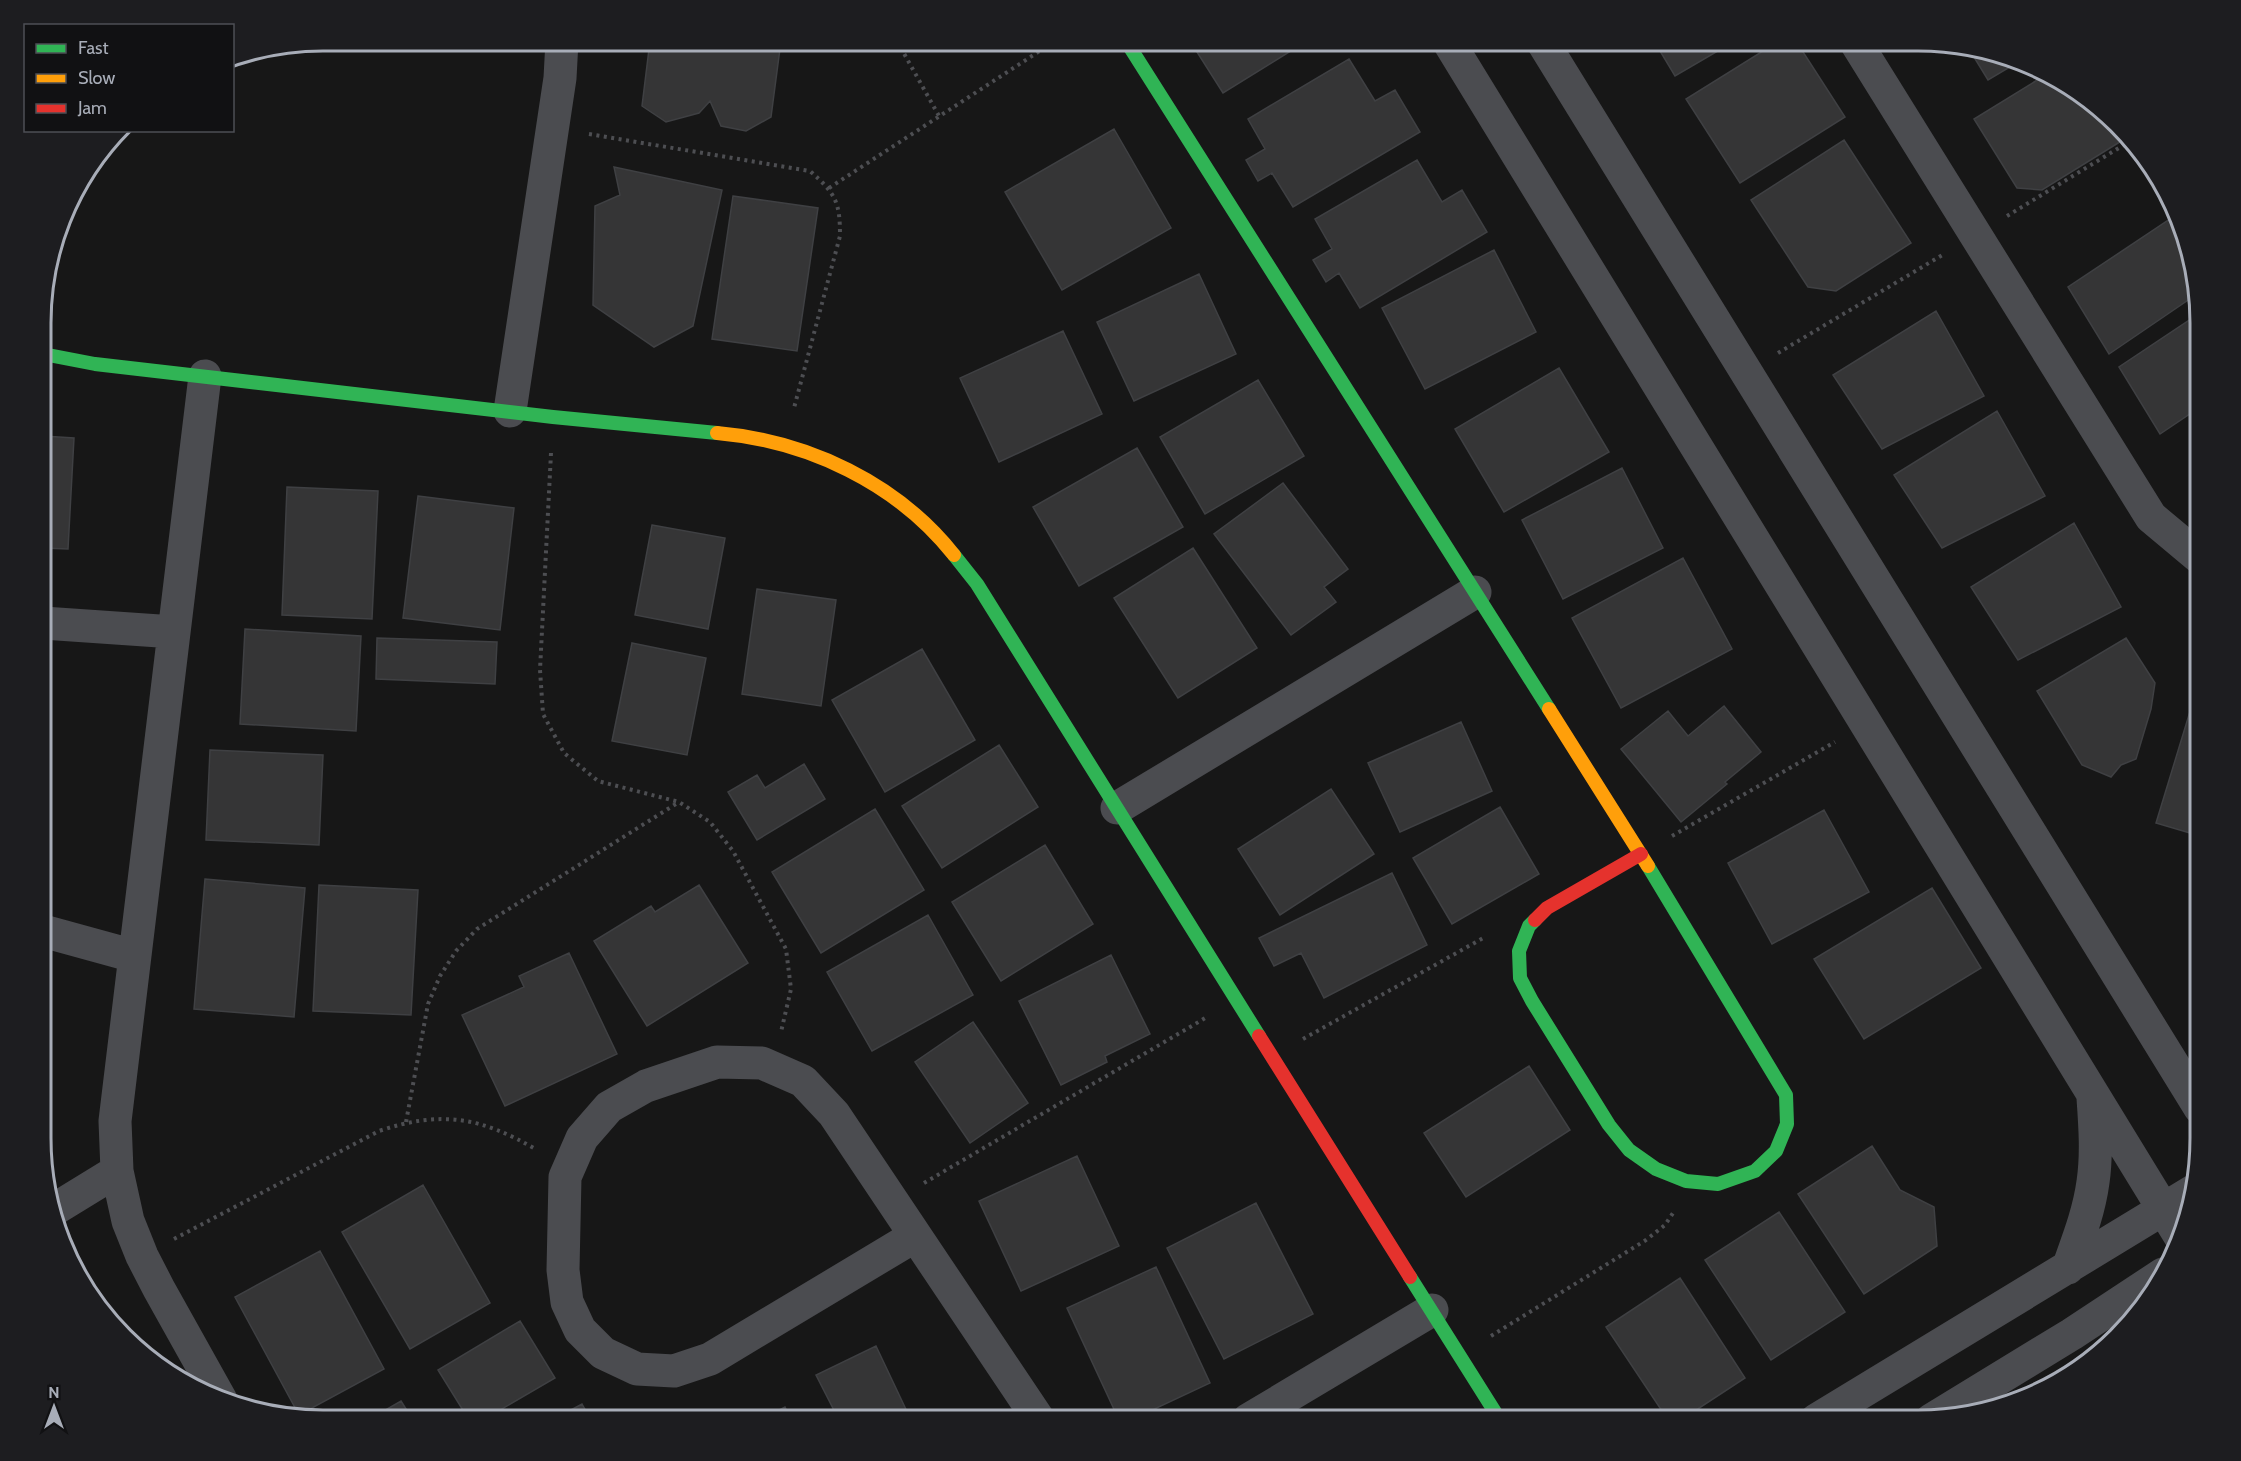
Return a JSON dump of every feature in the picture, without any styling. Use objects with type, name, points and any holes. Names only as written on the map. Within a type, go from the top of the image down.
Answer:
[{"type":"street","points":[[510,411],[553,128],[561,51]]},
{"type":"street","points":[[1133,51],[1641,854],[1786,1095],[1788,1124],[1776,1151],[1755,1171],[1718,1184],[1686,1181],[1656,1169],[1629,1150],[1603,1116],[1520,978],[1519,951],[1529,926],[1547,908],[1641,854]]},
{"type":"street","points":[[1455,51],[2175,1229]]},
{"type":"street","points":[[1549,51],[1745,373],[2189,1074]]},
{"type":"street","points":[[1862,51],[2151,517],[2190,550]]},
{"type":"street","points":[[51,356],[95,364],[553,417],[743,435],[784,444],[841,466],[894,496],[939,536],[977,584],[1494,1410]]},
{"type":"street","points":[[205,376],[115,1121],[117,1171],[129,1221],[142,1256],[214,1387]]},
{"type":"street","points":[[1118,808],[1475,592]]},
{"type":"street","points":[[51,624],[174,632]]},
{"type":"street","points":[[51,933],[134,956]]},
{"type":"street","points":[[915,1236],[710,1359],[674,1371],[637,1369],[603,1353],[580,1330],[567,1302],[563,1270],[565,1177],[582,1138],[609,1107],[645,1086],[717,1062],[762,1063],[803,1081],[834,1114],[1032,1410]]},
{"type":"street","points":[[2068,1268],[2084,1226],[2093,1182],[2096,1138],[2093,1094]]},
{"type":"street","points":[[59,1206],[117,1171]]},
{"type":"street","points":[[1833,1410],[2184,1197]]},
{"type":"street","points":[[1950,1408],[2072,1334],[2147,1285]]},
{"type":"street","points":[[1265,1410],[1432,1310]]},
{"type":"path","points":[[903,51],[939,116]]},
{"type":"path","points":[[829,188],[1038,51]]},
{"type":"path","points":[[553,128],[810,171],[829,188],[840,211],[840,236],[784,444]]},
{"type":"path","points":[[1745,373],[2124,145]]},
{"type":"path","points":[[553,417],[540,670],[543,714],[564,753],[598,781],[680,802],[710,822],[734,850],[786,949],[791,989],[787,1009],[783,1028],[762,1063]]},
{"type":"path","points":[[1641,854],[1866,724]]},
{"type":"path","points":[[406,1122],[428,1004],[440,976],[456,951],[477,929],[680,802]]},
{"type":"path","points":[[1273,1056],[1471,944],[1489,935],[1529,926]]},
{"type":"path","points":[[892,1202],[1237,999]]},
{"type":"path","points":[[142,1256],[379,1131],[406,1122],[441,1118],[488,1126],[510,1134],[540,1152],[565,1177]]},
{"type":"path","points":[[1460,1355],[1646,1240],[1665,1225],[1679,1204],[1686,1181]]},
{"type":"building","points":[[649,51],[780,51],[771,117],[746,131],[721,126],[710,101],[699,113],[666,122],[642,106]]},
{"type":"building","points":[[1196,51],[1291,51],[1223,93]]},
{"type":"building","points":[[1660,51],[1718,51],[1675,76]]},
{"type":"building","points":[[1763,51],[1802,51],[1845,117],[1740,183],[1686,99]]},
{"type":"building","points":[[1974,57],[2010,67],[1988,80]]},
{"type":"building","points":[[1349,59],[1375,101],[1395,90],[1420,132],[1293,207],[1272,173],[1258,181],[1246,160],[1265,149],[1248,119]]},
{"type":"building","points":[[2038,79],[2084,107],[2121,142],[2042,190],[2017,188],[1974,119]]},
{"type":"building","points":[[1114,129],[1171,228],[1062,290],[1005,192]]},
{"type":"building","points":[[1844,140],[1911,243],[1836,291],[1808,287],[1751,200]]},
{"type":"building","points":[[1417,160],[1442,202],[1462,190],[1487,232],[1360,308],[1339,273],[1326,282],[1313,260],[1332,249],[1315,219]]},
{"type":"building","points":[[614,167],[722,190],[693,326],[654,347],[593,305],[595,206],[620,195]]},
{"type":"building","points":[[733,196],[818,208],[797,351],[712,339]]},
{"type":"building","points":[[2169,220],[2181,252],[2189,300],[2109,354],[2068,287]]},
{"type":"building","points":[[1494,250],[1536,332],[1425,389],[1382,308]]},
{"type":"building","points":[[1199,274],[1236,354],[1134,401],[1097,322]]},
{"type":"building","points":[[1936,311],[1984,396],[1882,449],[1833,375]]},
{"type":"building","points":[[2190,320],[2190,414],[2160,434],[2119,367]]},
{"type":"building","points":[[1063,331],[1102,414],[999,462],[960,378]]},
{"type":"building","points":[[1559,368],[1609,452],[1504,512],[1455,429]]},
{"type":"building","points":[[1258,380],[1304,456],[1205,514],[1160,437]]},
{"type":"building","points":[[1997,411],[2045,496],[1942,548],[1894,475]]},
{"type":"building","points":[[51,437],[74,438],[68,549],[51,548]]},
{"type":"building","points":[[1137,448],[1183,527],[1079,586],[1033,507]]},
{"type":"building","points":[[1622,468],[1663,548],[1563,599],[1522,520]]},
{"type":"building","points":[[1283,483],[1348,569],[1324,587],[1336,602],[1291,635],[1214,534]]},
{"type":"building","points":[[287,487],[378,491],[372,619],[282,615]]},
{"type":"building","points":[[418,496],[514,508],[500,630],[403,618]]},
{"type":"building","points":[[2074,523],[2121,607],[2018,660],[1971,587]]},
{"type":"building","points":[[652,525],[725,538],[708,629],[635,615]]},
{"type":"building","points":[[1193,548],[1257,648],[1178,698],[1114,598]]},
{"type":"building","points":[[1683,558],[1732,649],[1621,708],[1572,618]]},
{"type":"building","points":[[757,589],[836,600],[821,706],[742,694]]},
{"type":"building","points":[[245,629],[361,636],[356,731],[240,724]]},
{"type":"building","points":[[377,638],[497,642],[495,684],[376,679]]},
{"type":"building","points":[[2126,638],[2155,683],[2151,709],[2136,759],[2121,765],[2111,777],[2082,765],[2037,691]]},
{"type":"building","points":[[632,643],[706,658],[687,755],[612,741]]},
{"type":"building","points":[[922,649],[975,740],[885,792],[832,700]]},
{"type":"building","points":[[1724,706],[1761,752],[1681,822],[1621,749],[1668,711],[1688,736]]},
{"type":"building","points":[[2190,711],[2190,833],[2156,823]]},
{"type":"building","points":[[1461,722],[1492,791],[1400,832],[1368,763]]},
{"type":"building","points":[[999,745],[1038,807],[942,868],[902,806]]},
{"type":"building","points":[[210,750],[323,755],[319,845],[206,840]]},
{"type":"building","points":[[804,764],[825,799],[757,840],[728,792],[757,775],[765,788]]},
{"type":"building","points":[[1331,789],[1374,854],[1280,915],[1238,849]]},
{"type":"building","points":[[1500,807],[1539,874],[1452,924],[1413,858]]},
{"type":"building","points":[[875,809],[924,890],[821,953],[772,872]]},
{"type":"building","points":[[1824,810],[1869,892],[1772,944],[1728,863]]},
{"type":"building","points":[[1045,845],[1093,924],[1001,981],[952,902]]},
{"type":"building","points":[[1392,873],[1427,945],[1324,998],[1301,953],[1274,966],[1259,938]]},
{"type":"building","points":[[205,879],[305,888],[294,1017],[194,1009]]},
{"type":"building","points":[[319,885],[418,890],[411,1015],[313,1011]]},
{"type":"building","points":[[699,885],[748,963],[647,1026],[594,941],[651,906],[655,912]]},
{"type":"building","points":[[1932,888],[1981,968],[1864,1039],[1814,959]]},
{"type":"building","points":[[928,915],[973,995],[872,1051],[827,972]]},
{"type":"building","points":[[569,953],[617,1054],[505,1106],[462,1015],[524,987],[519,976]]},
{"type":"building","points":[[1111,955],[1150,1034],[1105,1056],[1107,1062],[1061,1085],[1019,1001]]},
{"type":"building","points":[[973,1022],[1028,1103],[970,1143],[915,1062]]},
{"type":"building","points":[[1529,1066],[1570,1130],[1466,1197],[1424,1133]]},
{"type":"building","points":[[1872,1146],[1900,1190],[1934,1207],[1937,1246],[1864,1294],[1798,1194]]},
{"type":"building","points":[[1077,1156],[1119,1246],[1021,1291],[979,1201]]},
{"type":"building","points":[[423,1185],[490,1303],[410,1349],[342,1232]]},
{"type":"building","points":[[1256,1203],[1313,1314],[1224,1359],[1167,1248]]},
{"type":"building","points":[[1779,1212],[1845,1312],[1771,1360],[1705,1260]]},
{"type":"building","points":[[320,1251],[384,1369],[310,1409],[295,1408],[235,1297]]},
{"type":"building","points":[[1156,1267],[1210,1383],[1152,1410],[1114,1410],[1067,1308]]},
{"type":"building","points":[[1680,1278],[1745,1378],[1696,1410],[1661,1410],[1606,1327]]},
{"type":"building","points":[[520,1321],[555,1378],[500,1410],[463,1410],[438,1370]]},
{"type":"building","points":[[876,1346],[906,1410],[834,1410],[816,1375]]},
{"type":"building","points":[[401,1401],[407,1410],[385,1410]]},
{"type":"building","points":[[582,1404],[585,1410],[571,1410]]},
{"type":"traffic: fast","points":[[1132,51],[1549,709]]},
{"type":"traffic: fast","points":[[51,356],[95,364],[553,417],[717,433]]},
{"type":"traffic: fast","points":[[954,555],[977,584],[1259,1036]]},
{"type":"traffic: fast","points":[[1535,920],[1529,926],[1519,951],[1520,978],[1609,1125],[1629,1150],[1656,1169],[1686,1181],[1718,1184],[1755,1171],[1776,1151],[1787,1124],[1786,1095],[1648,866]]},
{"type":"traffic: fast","points":[[1410,1277],[1494,1410]]},
{"type":"traffic: slow","points":[[717,433],[784,445],[848,470],[878,487],[906,507],[931,529],[954,555]]},
{"type":"traffic: slow","points":[[1549,709],[1648,866]]},
{"type":"traffic: jam","points":[[1535,920],[1547,908],[1641,854]]},
{"type":"traffic: jam","points":[[1259,1036],[1410,1277]]}]
